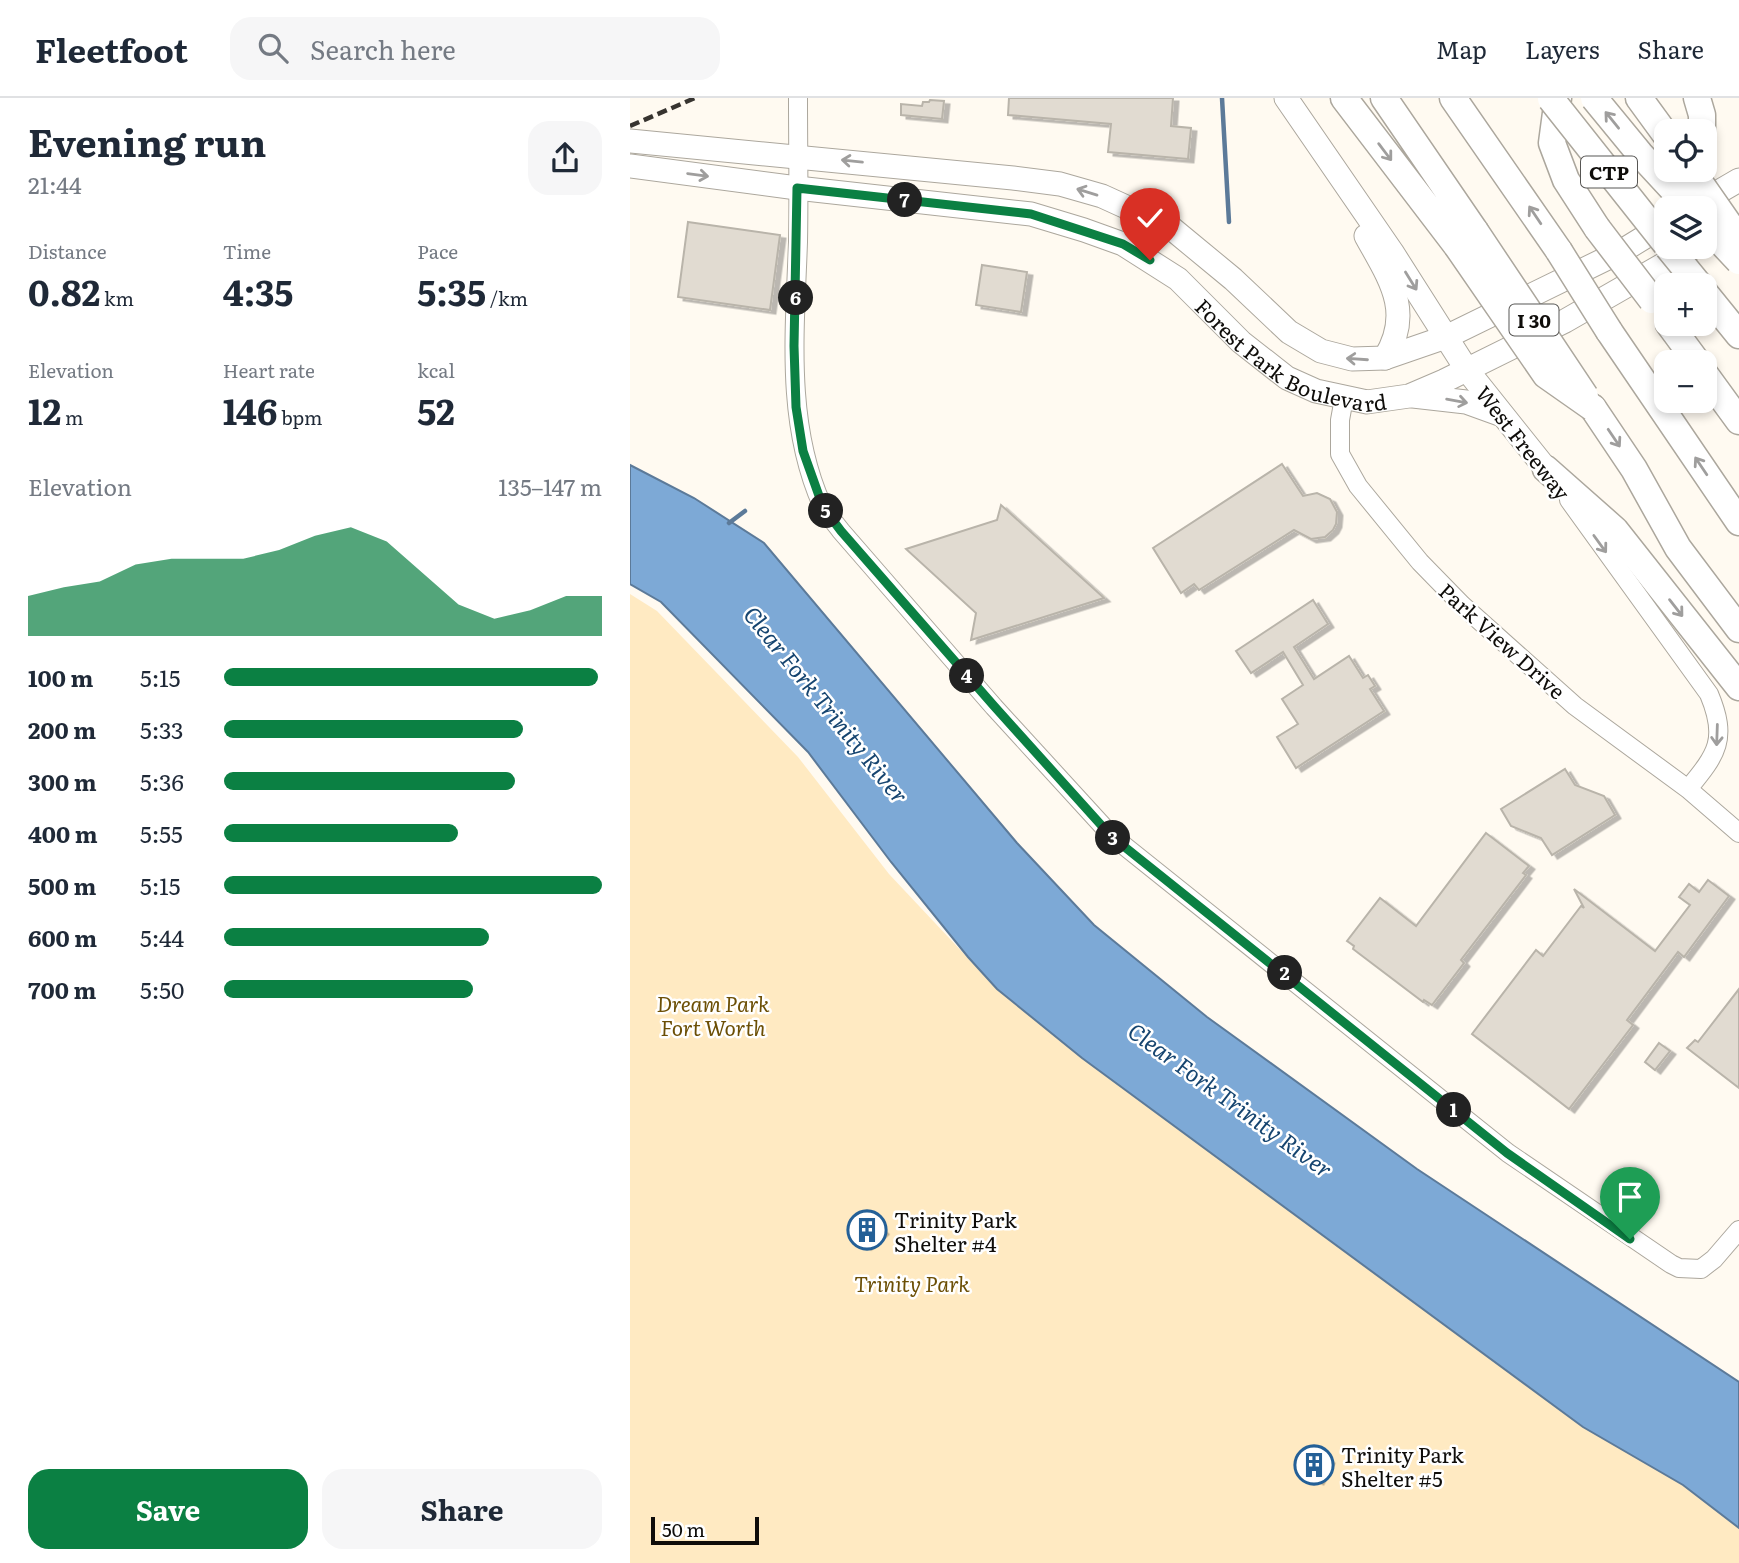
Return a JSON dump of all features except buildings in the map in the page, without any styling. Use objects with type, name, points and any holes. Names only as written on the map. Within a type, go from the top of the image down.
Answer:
[{"type":"highway","points":[[1344,98],[1466,239]]},
{"type":"highway","name":"I 30","points":[[1384,98],[1466,239],[1593,408],[1634,469],[1678,548],[1739,629]]},
{"type":"highway","name":"I 30","points":[[1454,98],[1511,178],[1609,331],[1739,522]]},
{"type":"highway","points":[[1476,98],[1511,178]]},
{"type":"highway","points":[[1552,98],[1552,143],[1566,180],[1597,228],[1654,302]]},
{"type":"highway","name":"CTP","points":[[1552,98],[1654,222]]},
{"type":"highway","name":"CTP","points":[[1594,98],[1640,154],[1680,196]]},
{"type":"highway","points":[[1639,98],[1654,119]]},
{"type":"highway","points":[[1697,98],[1702,119]]},
{"type":"highway","points":[[1701,182],[1739,237]]},
{"type":"highway","points":[[1717,237],[1739,237]]},
{"type":"highway","points":[[1717,246],[1739,261]]},
{"type":"highway","points":[[1717,308],[1739,335]]},
{"type":"highway","points":[[1717,391],[1739,421]]},
{"type":"highway","points":[[1546,469],[1615,530],[1739,687]]},
{"type":"main road","name":"West Freeway","points":[[1286,98],[1392,252],[1467,370],[1546,469]]},
{"type":"main road","name":"Forest Park Boulevard","points":[[630,141],[1038,181],[1102,196],[1170,227],[1233,279],[1276,322],[1321,351],[1352,359],[1385,358],[1446,337],[1654,237]]},
{"type":"main road","points":[[1319,143],[1394,293],[1399,323],[1393,345],[1385,358]]},
{"type":"main road","name":"Forest Park Boulevard","points":[[630,166],[1031,214],[1084,230],[1132,249],[1178,279],[1241,342],[1287,378],[1315,391],[1367,402],[1409,396],[1467,370],[1565,321],[1667,259]]},
{"type":"main road","points":[[1712,196],[1739,180]]},
{"type":"main road","points":[[1031,214],[1038,181]]},
{"type":"main road","name":"Forest Park Boulevard","points":[[1717,230],[1739,220]]},
{"type":"main road","points":[[1409,396],[1466,402],[1503,416]]},
{"type":"street","points":[[798,98],[794,346],[796,407],[803,451],[823,507],[850,542],[1111,836],[1507,1153],[1630,1239],[1679,1268],[1701,1269],[1714,1259],[1739,1230]]},
{"type":"street","name":"Park View Drive","points":[[1344,398],[1340,421],[1340,454],[1358,486],[1420,562],[1462,605],[1575,706],[1688,789],[1739,833]]},
{"type":"street","name":"West Freeway","points":[[1546,469],[1709,694],[1717,714],[1718,742],[1711,761],[1688,789]]},
{"type":"green space","name":"Trinity Park","points":[[630,594],[657,611],[798,757],[889,874],[997,989],[1082,1058],[1583,1427],[1683,1485],[1739,1528],[1739,1563],[630,1563]]},
{"type":"water","name":"Clear Fork Trinity River","points":[[630,465],[694,498],[764,543],[1017,843],[1094,925],[1207,1017],[1417,1169],[1739,1382],[1739,1528],[1683,1485],[1583,1427],[1082,1058],[997,989],[891,862],[808,752],[661,602],[630,584]]},
{"type":"waterway","points":[[1222,98],[1229,222]]},
{"type":"waterway","points":[[729,523],[745,511]]},
{"type":"railway","points":[[630,126],[695,98]]},
{"type":"place","name":"Trinity Park Shelter #4","points":[[867,1230]]},
{"type":"place","name":"Trinity Park Shelter #5","points":[[1314,1465]]},
{"type":"route","points":[[1150,260],[1123,244],[1031,214],[797,188],[794,346],[796,407],[803,451],[823,507],[850,542],[1111,836],[1507,1153],[1630,1239]]},
{"type":"park label","name":"Dream Park Fort Worth","points":[[713,1014]]}]
